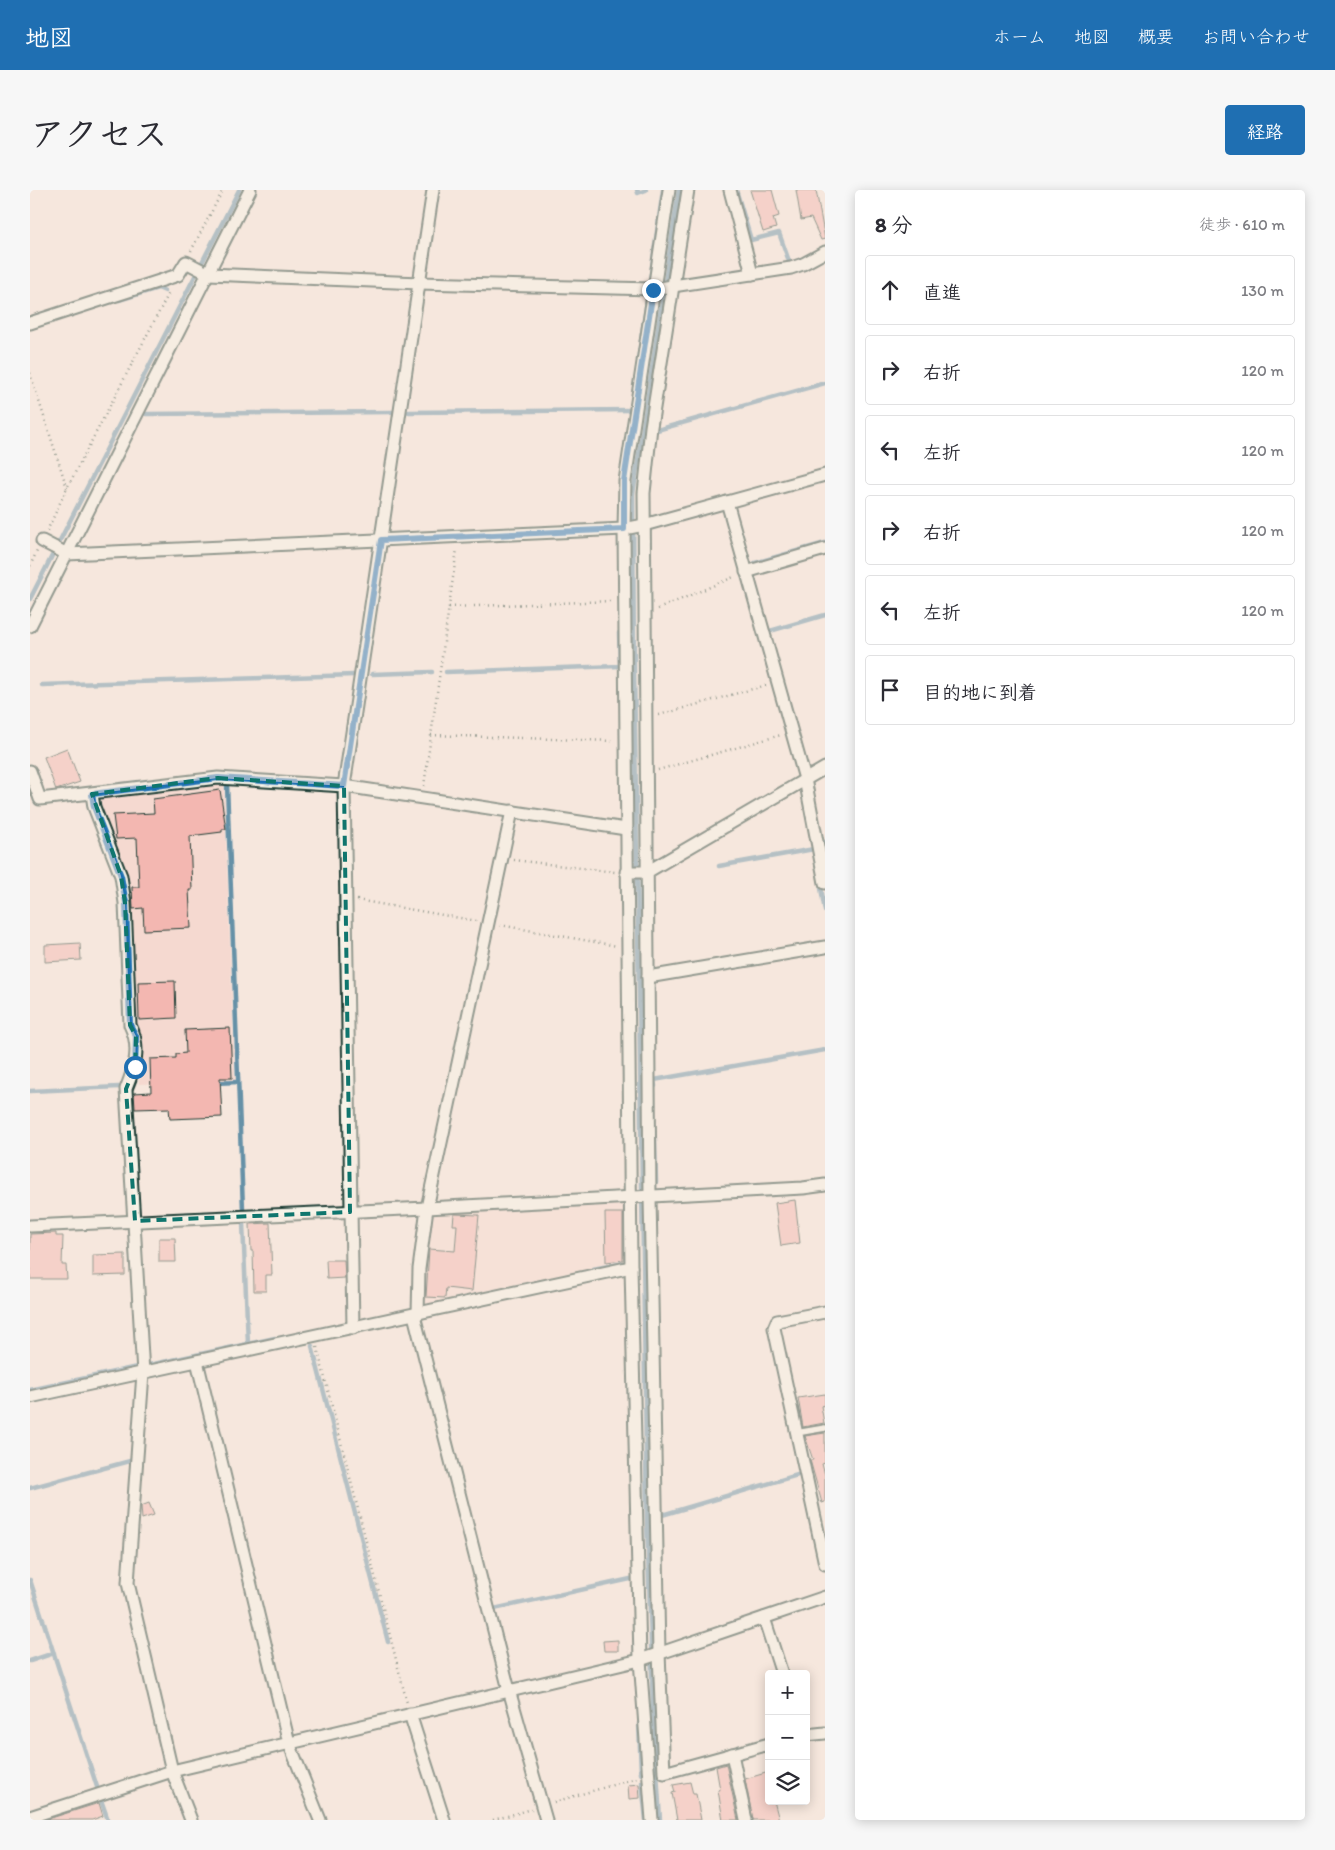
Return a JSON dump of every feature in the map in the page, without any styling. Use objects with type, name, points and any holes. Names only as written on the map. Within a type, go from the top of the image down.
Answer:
[{"type":"street","points":[[30,626],[65,553],[250,190]]},
{"type":"street","points":[[353,1328],[344,786],[433,190]]},
{"type":"street","points":[[668,190],[656,289],[624,481],[626,529],[624,600],[625,742],[632,1198],[631,1267],[650,1656],[664,1773],[765,1745]]},
{"type":"street","points":[[652,1820],[648,1775],[650,1656],[648,977],[645,872],[645,614],[642,526],[651,427],[688,190]]},
{"type":"street","points":[[730,190],[752,274]]},
{"type":"street","points":[[30,323],[178,275],[188,262],[207,273],[419,283],[656,289],[791,268],[825,252]]},
{"type":"street","points":[[43,542],[65,553],[626,529],[825,475]]},
{"type":"street","points":[[727,502],[805,779],[825,883]]},
{"type":"street","points":[[746,572],[825,549]]},
{"type":"street","points":[[628,872],[645,872],[825,768]]},
{"type":"street","points":[[30,771],[40,799],[218,778],[344,786],[626,829]]},
{"type":"street","points":[[92,794],[94,807],[121,876],[126,903],[130,1025],[136,1036],[135,1067],[126,1089],[143,1373],[128,1583],[172,1771],[191,1820]]},
{"type":"street","points":[[512,812],[427,1208],[418,1269],[416,1314],[509,1690],[546,1820]]},
{"type":"street","points":[[648,977],[825,947]]},
{"type":"street","points":[[30,1226],[632,1198],[803,1188],[825,1185]]},
{"type":"street","points":[[30,1397],[631,1267]]},
{"type":"street","points":[[825,1312],[777,1321],[774,1328],[825,1564]]},
{"type":"street","points":[[197,1361],[289,1743],[320,1820]]},
{"type":"street","points":[[30,1817],[172,1771],[650,1656],[825,1597]]},
{"type":"street","points":[[764,1618],[781,1670]]},
{"type":"street","points":[[410,1714],[444,1820]]},
{"type":"street","points":[[810,1735],[825,1733]]},
{"type":"street","points":[[732,1754],[746,1820]]},
{"type":"lane","points":[[796,1433],[825,1428]]},
{"type":"path","points":[[188,262],[223,190]]},
{"type":"path","points":[[30,566],[67,488],[178,275]]},
{"type":"path","points":[[30,373],[67,488]]},
{"type":"path","points":[[422,798],[459,537]]},
{"type":"path","points":[[645,614],[746,572]]},
{"type":"path","points":[[449,607],[624,600]]},
{"type":"path","points":[[645,719],[778,682]]},
{"type":"path","points":[[646,773],[792,732]]},
{"type":"path","points":[[431,735],[625,742]]},
{"type":"path","points":[[502,859],[628,872]]},
{"type":"path","points":[[314,1336],[410,1714]]},
{"type":"path","points":[[493,1820],[648,1775]]},
{"type":"highlighted area","points":[[218,778],[344,786],[350,1212],[135,1221],[126,1089],[135,1067],[136,1036],[130,1025],[125,903],[121,876],[92,794]]},
{"type":"shaded area","points":[[224,784],[235,1080],[139,1084],[139,1032],[135,1022],[129,903],[98,806],[101,799]]},
{"type":"shaded area","points":[[626,1205],[627,1260],[422,1305],[423,1271],[429,1221],[434,1214]]},
{"type":"building","points":[[750,190],[772,190],[779,216],[773,218],[776,228],[763,232]]},
{"type":"building","points":[[796,190],[816,190],[825,239],[821,240],[811,218],[801,220]]},
{"type":"building","points":[[67,748],[80,782],[56,790],[44,757]]},
{"type":"building","points":[[220,790],[226,829],[222,829],[222,832],[190,836],[192,890],[189,890],[191,928],[144,930],[143,908],[133,909],[132,887],[139,887],[137,838],[116,839],[113,815],[154,813],[153,799]]},
{"type":"building","points":[[80,943],[81,960],[45,962],[45,945]]},
{"type":"building","points":[[175,981],[176,1018],[139,1020],[138,982]]},
{"type":"building","points":[[230,1028],[232,1078],[220,1078],[222,1117],[170,1119],[169,1108],[135,1109],[134,1093],[151,1092],[150,1059],[176,1058],[176,1054],[186,1053],[185,1030]]},
{"type":"building","points":[[795,1200],[800,1243],[781,1246],[775,1203]]},
{"type":"building","points":[[605,1213],[623,1213],[623,1260],[606,1262]]},
{"type":"building","points":[[454,1214],[479,1215],[472,1291],[446,1288],[445,1298],[426,1297],[429,1249],[455,1251],[457,1225],[453,1225]]},
{"type":"building","points":[[270,1223],[272,1275],[266,1275],[266,1291],[254,1291],[250,1224]]},
{"type":"building","points":[[56,1233],[56,1236],[63,1236],[62,1265],[66,1265],[67,1279],[30,1279],[30,1234]]},
{"type":"building","points":[[159,1238],[175,1238],[176,1262],[159,1262]]},
{"type":"building","points":[[125,1254],[125,1275],[93,1276],[93,1255]]},
{"type":"building","points":[[326,1260],[344,1260],[345,1278],[327,1279]]},
{"type":"building","points":[[825,1394],[825,1405],[821,1406],[824,1423],[803,1427],[798,1398]]},
{"type":"building","points":[[825,1433],[825,1463],[822,1464],[825,1475],[825,1502],[822,1503],[810,1460],[813,1460],[805,1436]]},
{"type":"building","points":[[149,1503],[154,1515],[142,1519],[141,1506]]},
{"type":"building","points":[[618,1640],[618,1651],[604,1651],[603,1641]]},
{"type":"building","points":[[726,1764],[738,1820],[723,1820],[716,1767]]},
{"type":"building","points":[[765,1773],[765,1805],[775,1805],[779,1820],[753,1820],[745,1779]]},
{"type":"building","points":[[690,1782],[693,1794],[696,1794],[701,1820],[677,1820],[672,1793],[675,1792],[673,1785]]},
{"type":"building","points":[[639,1784],[640,1798],[629,1799],[628,1785]]},
{"type":"building","points":[[99,1803],[103,1816],[92,1820],[45,1820]]},
{"type":"waterway","points":[[30,599],[239,190]]},
{"type":"waterway","points":[[637,190],[638,193],[646,190]]},
{"type":"waterway","points":[[650,280],[663,190]]},
{"type":"waterway","points":[[660,1820],[653,1707],[647,1517],[633,494],[679,190]]},
{"type":"waterway","points":[[736,190],[751,240],[779,233],[790,264],[793,263]]},
{"type":"waterway","points":[[119,300],[158,288],[165,291]]},
{"type":"waterway","points":[[638,360],[647,300]]},
{"type":"waterway","points":[[657,430],[825,383]]},
{"type":"waterway","points":[[409,412],[630,410]]},
{"type":"waterway","points":[[146,414],[394,412]]},
{"type":"waterway","points":[[755,563],[825,543]]},
{"type":"waterway","points":[[770,631],[825,615]]},
{"type":"waterway","points":[[446,672],[620,666],[619,633]]},
{"type":"waterway","points":[[372,674],[432,672]]},
{"type":"waterway","points":[[42,685],[354,675]]},
{"type":"waterway","points":[[227,785],[243,1209]]},
{"type":"waterway","points":[[719,866],[814,849],[813,844]]},
{"type":"waterway","points":[[820,882],[825,911]]},
{"type":"waterway","points":[[655,1086],[654,1080],[825,1050]]},
{"type":"waterway","points":[[214,1083],[238,1082]]},
{"type":"waterway","points":[[30,1091],[119,1087]]},
{"type":"waterway","points":[[655,1138],[656,1182]]},
{"type":"waterway","points":[[243,1223],[248,1344]]},
{"type":"waterway","points":[[593,1269],[624,1263]]},
{"type":"waterway","points":[[149,1365],[275,1338]]},
{"type":"waterway","points":[[312,1346],[388,1642]]},
{"type":"waterway","points":[[30,1390],[137,1367]]},
{"type":"waterway","points":[[30,1488],[130,1461]]},
{"type":"waterway","points":[[662,1515],[801,1474]]},
{"type":"waterway","points":[[494,1609],[635,1578],[635,1581]]},
{"type":"waterway","points":[[30,1580],[98,1790]]},
{"type":"waterway","points":[[30,1661],[54,1653]]},
{"type":"waterway","points":[[639,1723],[641,1774]]},
{"type":"waterway","points":[[642,1782],[646,1820]]},
{"type":"waterway","points":[[101,1800],[108,1820]]},
{"type":"route","points":[[135,1067],[136,1036],[130,1025],[126,903],[121,876],[94,807],[92,794],[218,778],[344,786],[381,540],[624,529],[624,481],[653,290]]}]
